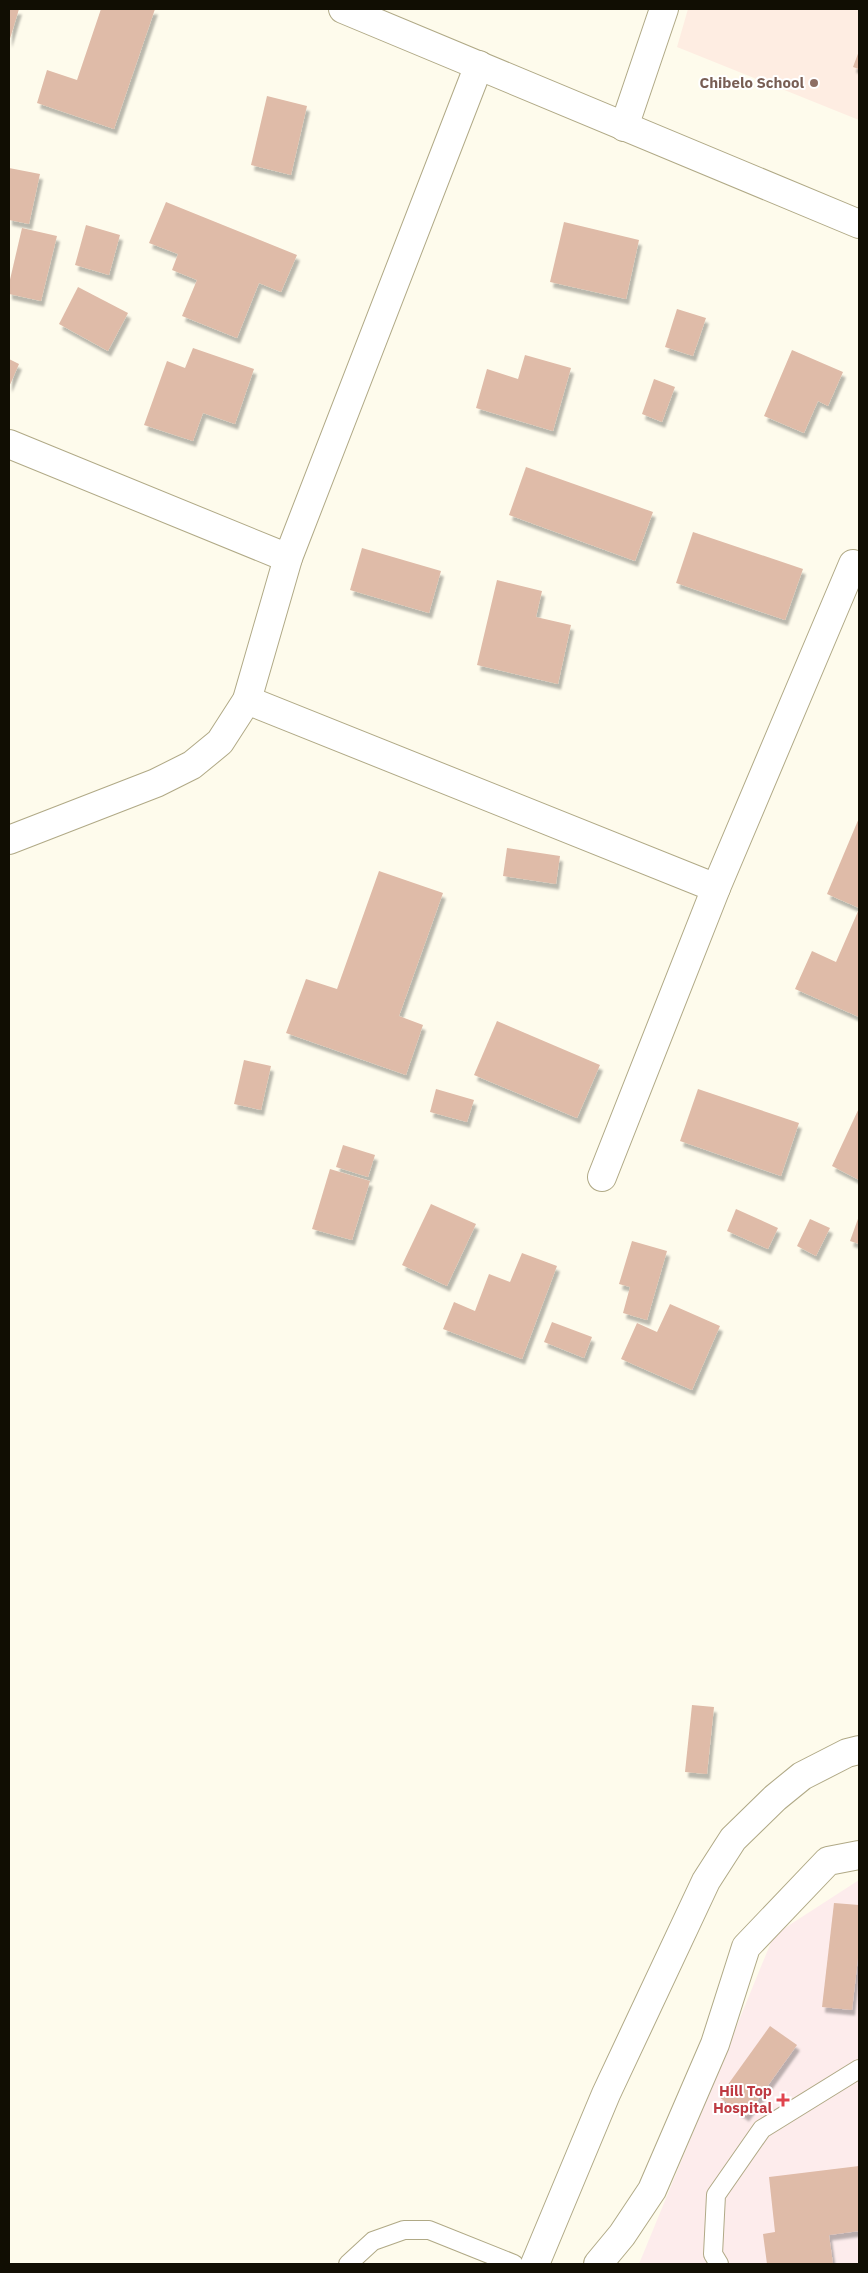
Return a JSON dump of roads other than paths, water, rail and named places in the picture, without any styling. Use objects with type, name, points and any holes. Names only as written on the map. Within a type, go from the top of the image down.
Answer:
[{"type":"street","points":[[343,9],[859,224]]},
{"type":"street","points":[[624,127],[664,9]]},
{"type":"street","points":[[9,840],[156,783],[192,765],[220,742],[247,700],[288,558],[479,65]]},
{"type":"street","points":[[9,444],[288,558]]},
{"type":"street","points":[[602,1177],[716,888],[853,564]]},
{"type":"street","points":[[247,700],[716,888]]},
{"type":"street","points":[[535,2264],[606,2094],[706,1881],[733,1839],[775,1798],[802,1776],[859,1750]]},
{"type":"street","points":[[598,2264],[622,2235],[652,2190],[715,2044],[746,1947],[828,1861],[859,1855]]},
{"type":"lane","points":[[719,2264],[713,2254],[716,2195],[762,2129],[859,2069]]},
{"type":"lane","points":[[348,2264],[373,2241],[404,2230],[429,2230],[514,2264]]},
{"type":"place","name":"Chibelo School","points":[[814,83]]},
{"type":"place","name":"Hill Top Hospital","points":[[783,2100]]}]
